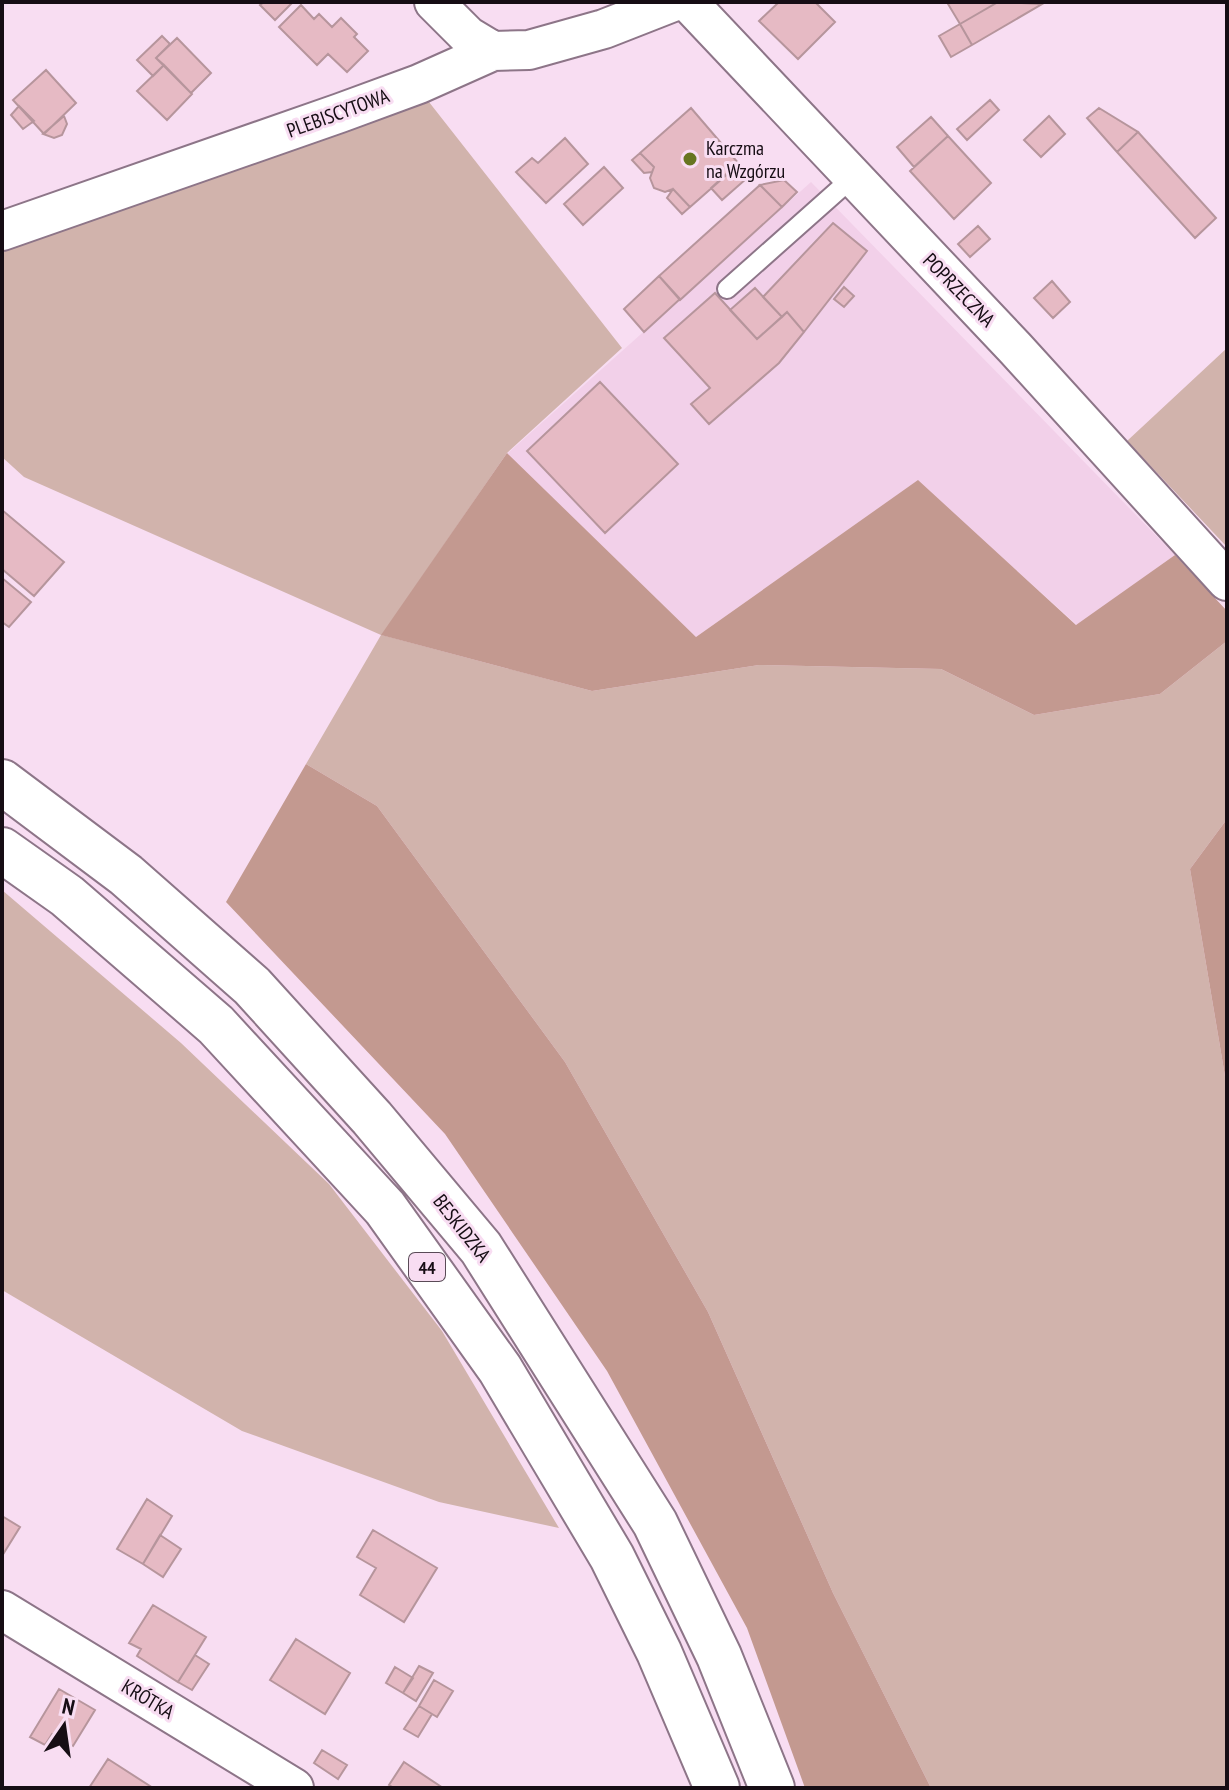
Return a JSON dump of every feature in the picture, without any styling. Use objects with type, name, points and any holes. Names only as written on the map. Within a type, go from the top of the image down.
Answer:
[{"type":"main road","name":"BESKIDZKA","points":[[2,782],[126,875],[252,986],[372,1118],[481,1248],[655,1523],[719,1656],[772,1788]]},
{"type":"main road","name":"44","points":[[2,850],[67,896],[216,1025],[385,1208],[500,1369],[612,1557],[659,1652],[717,1788]]},
{"type":"street","points":[[434,2],[468,36],[493,51]]},
{"type":"street","name":"PLEBISCYTOWA","points":[[2,231],[340,113],[419,84],[493,51],[529,50],[604,29],[673,2]]},
{"type":"street","name":"POPRZECZNA","points":[[688,2],[1015,348],[1227,581]]},
{"type":"street","name":"KRÓTKA","points":[[2,1610],[294,1788]]},
{"type":"lane","points":[[727,289],[852,178]]},
{"type":"shaded area","points":[[429,102],[622,348],[507,453],[382,635],[592,691],[759,665],[941,669],[1034,715],[1160,694],[1227,641],[1227,819],[1190,869],[1227,1088],[1227,1788],[931,1788],[833,1593],[708,1312],[565,1062],[377,806],[306,764],[381,635],[24,477],[2,457],[2,249],[41,231]]},
{"type":"shaded area","points":[[811,182],[1175,555],[1077,625],[917,481],[696,637],[507,454]]},
{"type":"shaded area","points":[[1227,348],[1227,547],[1127,441]]},
{"type":"shaded area","points":[[507,453],[696,637],[918,480],[1076,625],[1175,555],[1227,611],[1227,641],[1160,694],[1034,715],[941,669],[759,665],[592,691],[381,635]]},
{"type":"shaded area","points":[[306,764],[377,806],[565,1062],[708,1312],[833,1593],[931,1788],[805,1788],[747,1628],[607,1371],[445,1134],[226,902]]},
{"type":"shaded area","points":[[1227,819],[1227,1088],[1190,869]]},
{"type":"shaded area","points":[[2,890],[181,1043],[329,1184],[442,1331],[559,1528],[439,1502],[242,1431],[2,1290]]},
{"type":"building","points":[[264,2],[293,2],[275,20],[260,5]]},
{"type":"building","points":[[779,2],[815,2],[835,22],[798,59],[759,21]]},
{"type":"building","points":[[998,2],[960,24],[948,4]]},
{"type":"building","points":[[998,2],[1042,4],[972,45],[960,24]]},
{"type":"building","points":[[301,5],[314,19],[319,14],[332,27],[341,18],[357,34],[354,37],[368,51],[347,72],[328,54],[317,65],[279,27]]},
{"type":"building","points":[[960,24],[972,45],[951,57],[939,36]]},
{"type":"building","points":[[162,36],[170,44],[156,58],[164,65],[153,76],[137,60]]},
{"type":"building","points":[[177,38],[211,73],[191,93],[156,58]]},
{"type":"building","points":[[164,65],[192,94],[167,120],[137,91]]},
{"type":"building","points":[[46,70],[76,103],[44,134],[13,100]]},
{"type":"building","points":[[990,100],[999,110],[967,140],[957,129]]},
{"type":"building","points":[[19,106],[34,121],[23,129],[11,115]]},
{"type":"building","name":"Karczma na Wzgórzu","points":[[691,108],[739,164],[690,207],[673,189],[665,192],[654,188],[650,178],[654,167],[640,153]]},
{"type":"building","points":[[1099,108],[1138,132],[1117,152],[1087,118]]},
{"type":"building","points":[[64,116],[67,124],[62,135],[54,138],[43,134]]},
{"type":"building","points":[[1049,116],[1065,134],[1041,157],[1024,140]]},
{"type":"building","points":[[931,117],[948,136],[914,167],[897,147]]},
{"type":"building","points":[[1138,132],[1216,218],[1195,238],[1117,152]]},
{"type":"building","points":[[948,136],[991,183],[954,219],[910,171]]},
{"type":"building","points":[[565,138],[588,164],[546,203],[516,172],[532,158],[538,163]]},
{"type":"building","points":[[640,153],[654,167],[652,172],[644,173],[632,160]]},
{"type":"building","points":[[735,166],[746,179],[722,200],[711,188]]},
{"type":"building","points":[[604,167],[623,188],[583,225],[564,204]]},
{"type":"building","points":[[784,180],[797,192],[782,207],[760,185]]},
{"type":"building","points":[[760,185],[782,207],[680,300],[659,276]]},
{"type":"building","points":[[673,189],[690,207],[682,214],[667,198]]},
{"type":"building","points":[[833,223],[867,251],[804,332],[787,312],[782,317],[763,297]]},
{"type":"building","points":[[978,226],[990,239],[970,257],[958,244]]},
{"type":"building","points":[[659,276],[680,299],[644,332],[624,309]]},
{"type":"building","points":[[1052,281],[1070,302],[1053,318],[1034,298]]},
{"type":"building","points":[[844,287],[854,296],[844,307],[834,299]]},
{"type":"building","points":[[755,288],[782,317],[757,339],[730,310]]},
{"type":"building","points":[[715,293],[757,339],[787,312],[804,332],[779,363],[709,424],[691,404],[710,388],[664,338]]},
{"type":"building","points":[[600,382],[678,464],[605,533],[527,451]]},
{"type":"building","points":[[2,510],[64,562],[34,596],[2,569]]},
{"type":"building","points":[[2,578],[31,602],[9,627],[2,622]]},
{"type":"building","points":[[147,1499],[172,1516],[143,1564],[117,1549]]},
{"type":"building","points":[[2,1516],[20,1527],[2,1556]]},
{"type":"building","points":[[373,1530],[437,1568],[404,1622],[360,1595],[376,1568],[357,1557]]},
{"type":"building","points":[[160,1535],[181,1549],[163,1577],[143,1564]]},
{"type":"building","points":[[153,1605],[206,1637],[178,1682],[137,1656],[141,1649],[129,1643]]},
{"type":"building","points":[[296,1639],[350,1673],[325,1714],[270,1680]]},
{"type":"building","points":[[195,1655],[209,1664],[192,1690],[178,1682]]},
{"type":"building","points":[[419,1666],[433,1673],[416,1701],[403,1693]]},
{"type":"building","points":[[395,1667],[413,1678],[403,1693],[386,1683]]},
{"type":"building","points":[[434,1680],[453,1691],[437,1717],[419,1706]]},
{"type":"building","points":[[59,1689],[95,1710],[73,1746],[52,1734],[45,1745],[30,1737]]},
{"type":"building","points":[[419,1706],[432,1714],[418,1737],[404,1729]]},
{"type":"building","points":[[322,1750],[347,1765],[338,1779],[314,1763]]},
{"type":"building","points":[[108,1759],[153,1788],[89,1788]]},
{"type":"building","points":[[404,1762],[443,1788],[394,1788],[389,1785]]},
{"type":"place","name":"Karczma na Wzgórzu","points":[[690,159]]}]
